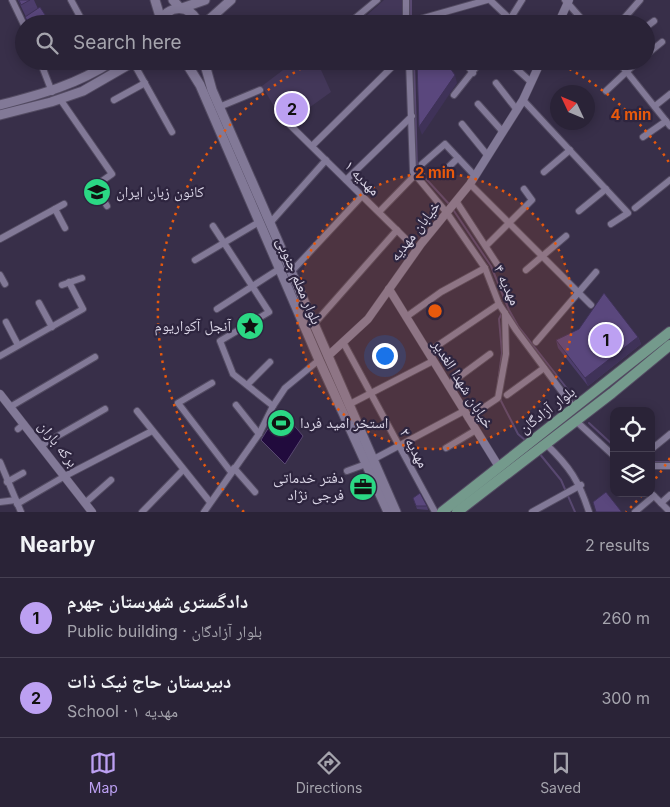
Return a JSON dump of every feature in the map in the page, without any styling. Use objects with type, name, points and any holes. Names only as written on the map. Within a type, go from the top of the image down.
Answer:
[{"type":"main road","points":[[155,0],[158,15]]},
{"type":"main road","points":[[172,0],[192,15]]},
{"type":"main road","points":[[165,15],[168,11],[205,0]]},
{"type":"main road","points":[[213,15],[226,1]]},
{"type":"main road","points":[[0,106],[52,92],[76,83],[96,70]]},
{"type":"main road","points":[[0,116],[83,91],[119,70]]},
{"type":"main road","name":"بلوار معلم جنوبی","points":[[191,70],[200,85],[319,360],[396,512]]},
{"type":"main road","name":"بلوار معلم جنوبی","points":[[207,70],[220,107],[350,404],[354,426]]},
{"type":"main road","name":"بلوار آزادگان","points":[[442,512],[670,332]]},
{"type":"main road","name":"بلوار آزادگان","points":[[457,512],[576,421],[670,345]]},
{"type":"main road","name":"بلوار معلم جنوبی","points":[[370,462],[388,512]]},
{"type":"street","points":[[12,0],[19,15]]},
{"type":"street","points":[[71,0],[79,15]]},
{"type":"street","points":[[359,15],[378,0]]},
{"type":"street","points":[[406,0],[406,15]]},
{"type":"street","points":[[437,15],[489,0],[503,15]]},
{"type":"street","points":[[513,15],[522,0]]},
{"type":"street","points":[[627,15],[640,0]]},
{"type":"street","points":[[562,15],[567,1],[579,15]]},
{"type":"street","points":[[655,48],[662,42]]},
{"type":"street","points":[[43,70],[52,92]]},
{"type":"street","points":[[138,70],[172,132]]},
{"type":"street","points":[[312,146],[389,70]]},
{"type":"street","points":[[379,212],[416,174],[413,172],[409,70]]},
{"type":"street","points":[[454,95],[475,70]]},
{"type":"street","points":[[518,70],[531,82]]},
{"type":"street","name":"خیابان مهدیه","points":[[328,356],[368,319],[417,250],[470,184],[523,100],[537,70]]},
{"type":"street","points":[[606,91],[627,71],[668,123],[643,137]]},
{"type":"street","points":[[114,100],[145,83]]},
{"type":"street","points":[[496,83],[517,110]]},
{"type":"street","points":[[220,107],[260,90]]},
{"type":"street","points":[[655,106],[670,94]]},
{"type":"street","points":[[60,99],[112,174],[94,186],[107,206]]},
{"type":"street","points":[[523,100],[628,213],[611,224]]},
{"type":"street","points":[[478,104],[503,132]]},
{"type":"street","points":[[346,180],[412,116]]},
{"type":"street","points":[[462,124],[488,156]]},
{"type":"street","name":"مهدیه ۱","points":[[290,125],[417,250]]},
{"type":"street","points":[[422,164],[445,144],[475,176]]},
{"type":"street","points":[[544,172],[570,150]]},
{"type":"street","points":[[439,176],[458,158]]},
{"type":"street","points":[[270,223],[326,160]]},
{"type":"street","name":"مهدیه ۴","points":[[416,174],[447,213],[485,268],[499,304],[574,408]]},
{"type":"street","points":[[635,208],[670,180]]},
{"type":"street","points":[[470,184],[591,305]]},
{"type":"street","points":[[579,211],[606,189]]},
{"type":"street","points":[[486,246],[532,200],[524,190]]},
{"type":"street","points":[[291,272],[362,196]]},
{"type":"street","points":[[456,201],[497,264]]},
{"type":"street","points":[[0,239],[64,204]]},
{"type":"street","points":[[55,209],[65,228]]},
{"type":"street","points":[[195,260],[224,241],[259,222]]},
{"type":"street","points":[[213,226],[273,320]]},
{"type":"street","points":[[314,324],[397,230]]},
{"type":"street","points":[[526,270],[566,236]]},
{"type":"street","points":[[406,317],[441,292],[485,268]]},
{"type":"street","points":[[217,309],[279,269]]},
{"type":"street","points":[[536,342],[596,272]]},
{"type":"street","points":[[0,275],[5,284]]},
{"type":"street","points":[[0,356],[83,309],[66,284],[82,278]]},
{"type":"street","name":"خیابان شهدا الغدیر","points":[[389,289],[499,468]]},
{"type":"street","points":[[39,303],[52,326]]},
{"type":"street","points":[[428,352],[499,304]]},
{"type":"street","points":[[269,312],[220,341],[233,374],[248,384],[273,406]]},
{"type":"street","points":[[347,471],[370,462],[398,446],[498,398],[506,354],[505,312]]},
{"type":"street","points":[[6,322],[18,345]]},
{"type":"street","name":"مهدیه ۲","points":[[343,342],[435,512]]},
{"type":"street","points":[[448,385],[490,354]]},
{"type":"street","points":[[10,406],[95,358]]},
{"type":"street","points":[[204,512],[259,434],[273,406],[285,388],[319,360]]},
{"type":"street","points":[[350,404],[433,361]]},
{"type":"street","points":[[248,384],[270,362]]},
{"type":"street","points":[[507,395],[544,368]]},
{"type":"street","points":[[212,383],[178,402],[233,470],[255,492]]},
{"type":"street","name":"برکه باران","points":[[0,394],[10,406],[21,426],[42,445],[92,512]]},
{"type":"street","points":[[236,406],[259,434]]},
{"type":"street","points":[[42,445],[105,409]]},
{"type":"street","points":[[136,411],[210,502]]},
{"type":"street","points":[[576,421],[610,452]]},
{"type":"street","points":[[446,448],[476,430]]},
{"type":"street","points":[[0,502],[17,502],[42,491],[65,476],[152,431]]},
{"type":"street","points":[[655,446],[670,434]]},
{"type":"street","points":[[546,444],[563,460],[581,485],[590,512]]},
{"type":"street","points":[[0,462],[21,512]]},
{"type":"street","points":[[655,466],[670,466]]},
{"type":"street","points":[[142,512],[183,470]]},
{"type":"street","points":[[7,482],[23,473]]},
{"type":"street","points":[[85,503],[111,480]]},
{"type":"street","points":[[532,512],[581,485]]},
{"type":"street","points":[[661,503],[670,495]]},
{"type":"street","points":[[655,496],[670,512]]},
{"type":"street","points":[[635,512],[650,497]]},
{"type":"shaded area","points":[[384,0],[402,0],[403,15],[367,15]]},
{"type":"shaded area","points":[[283,70],[321,70],[331,92],[285,125],[262,86]]},
{"type":"shaded area","name":"استخر امید فردا","points":[[280,409],[303,436],[285,464],[261,440]]},
{"type":"building","points":[[19,0],[30,0],[21,5]]},
{"type":"building","points":[[40,7],[45,15],[28,15]]},
{"type":"building","points":[[417,70],[451,70],[455,75],[419,127]]},
{"type":"building","points":[[604,293],[638,337],[585,378],[556,340],[579,329]]},
{"type":"building","name":"دفتر خدماتی فرجی نژاد","points":[[364,476],[369,487],[360,491],[355,479]]},
{"type":"building","points":[[606,492],[621,512],[596,512],[593,502]]},
{"type":"building","points":[[420,493],[427,506],[416,506],[413,498]]},
{"type":"waterway","points":[[411,0],[411,15]]},
{"type":"waterway","points":[[414,70],[417,169],[449,204]]},
{"type":"waterway","points":[[452,208],[491,266],[509,310],[518,326],[576,400]]},
{"type":"waterway","points":[[498,382],[502,353],[499,319],[502,313]]},
{"type":"waterway","points":[[500,399],[518,434],[526,441]]},
{"type":"waterway","points":[[589,423],[610,442]]},
{"type":"waterway","points":[[539,453],[561,480],[575,512]]},
{"type":"waterway","points":[[655,462],[670,462]]},
{"type":"place","name":"دبیرستان حاج نیک ذات","points":[[292,109]]},
{"type":"place","name":"کانون زبان ایران","points":[[97,192]]},
{"type":"place","name":"آنجل آکواریوم","points":[[250,326]]},
{"type":"place","name":"دادگستری شهرستان جهرم","points":[[606,340]]},
{"type":"place","name":"استخر امید فردا","points":[[281,423]]},
{"type":"place","name":"دفتر خدماتی فرجی نژاد","points":[[363,487]]}]
